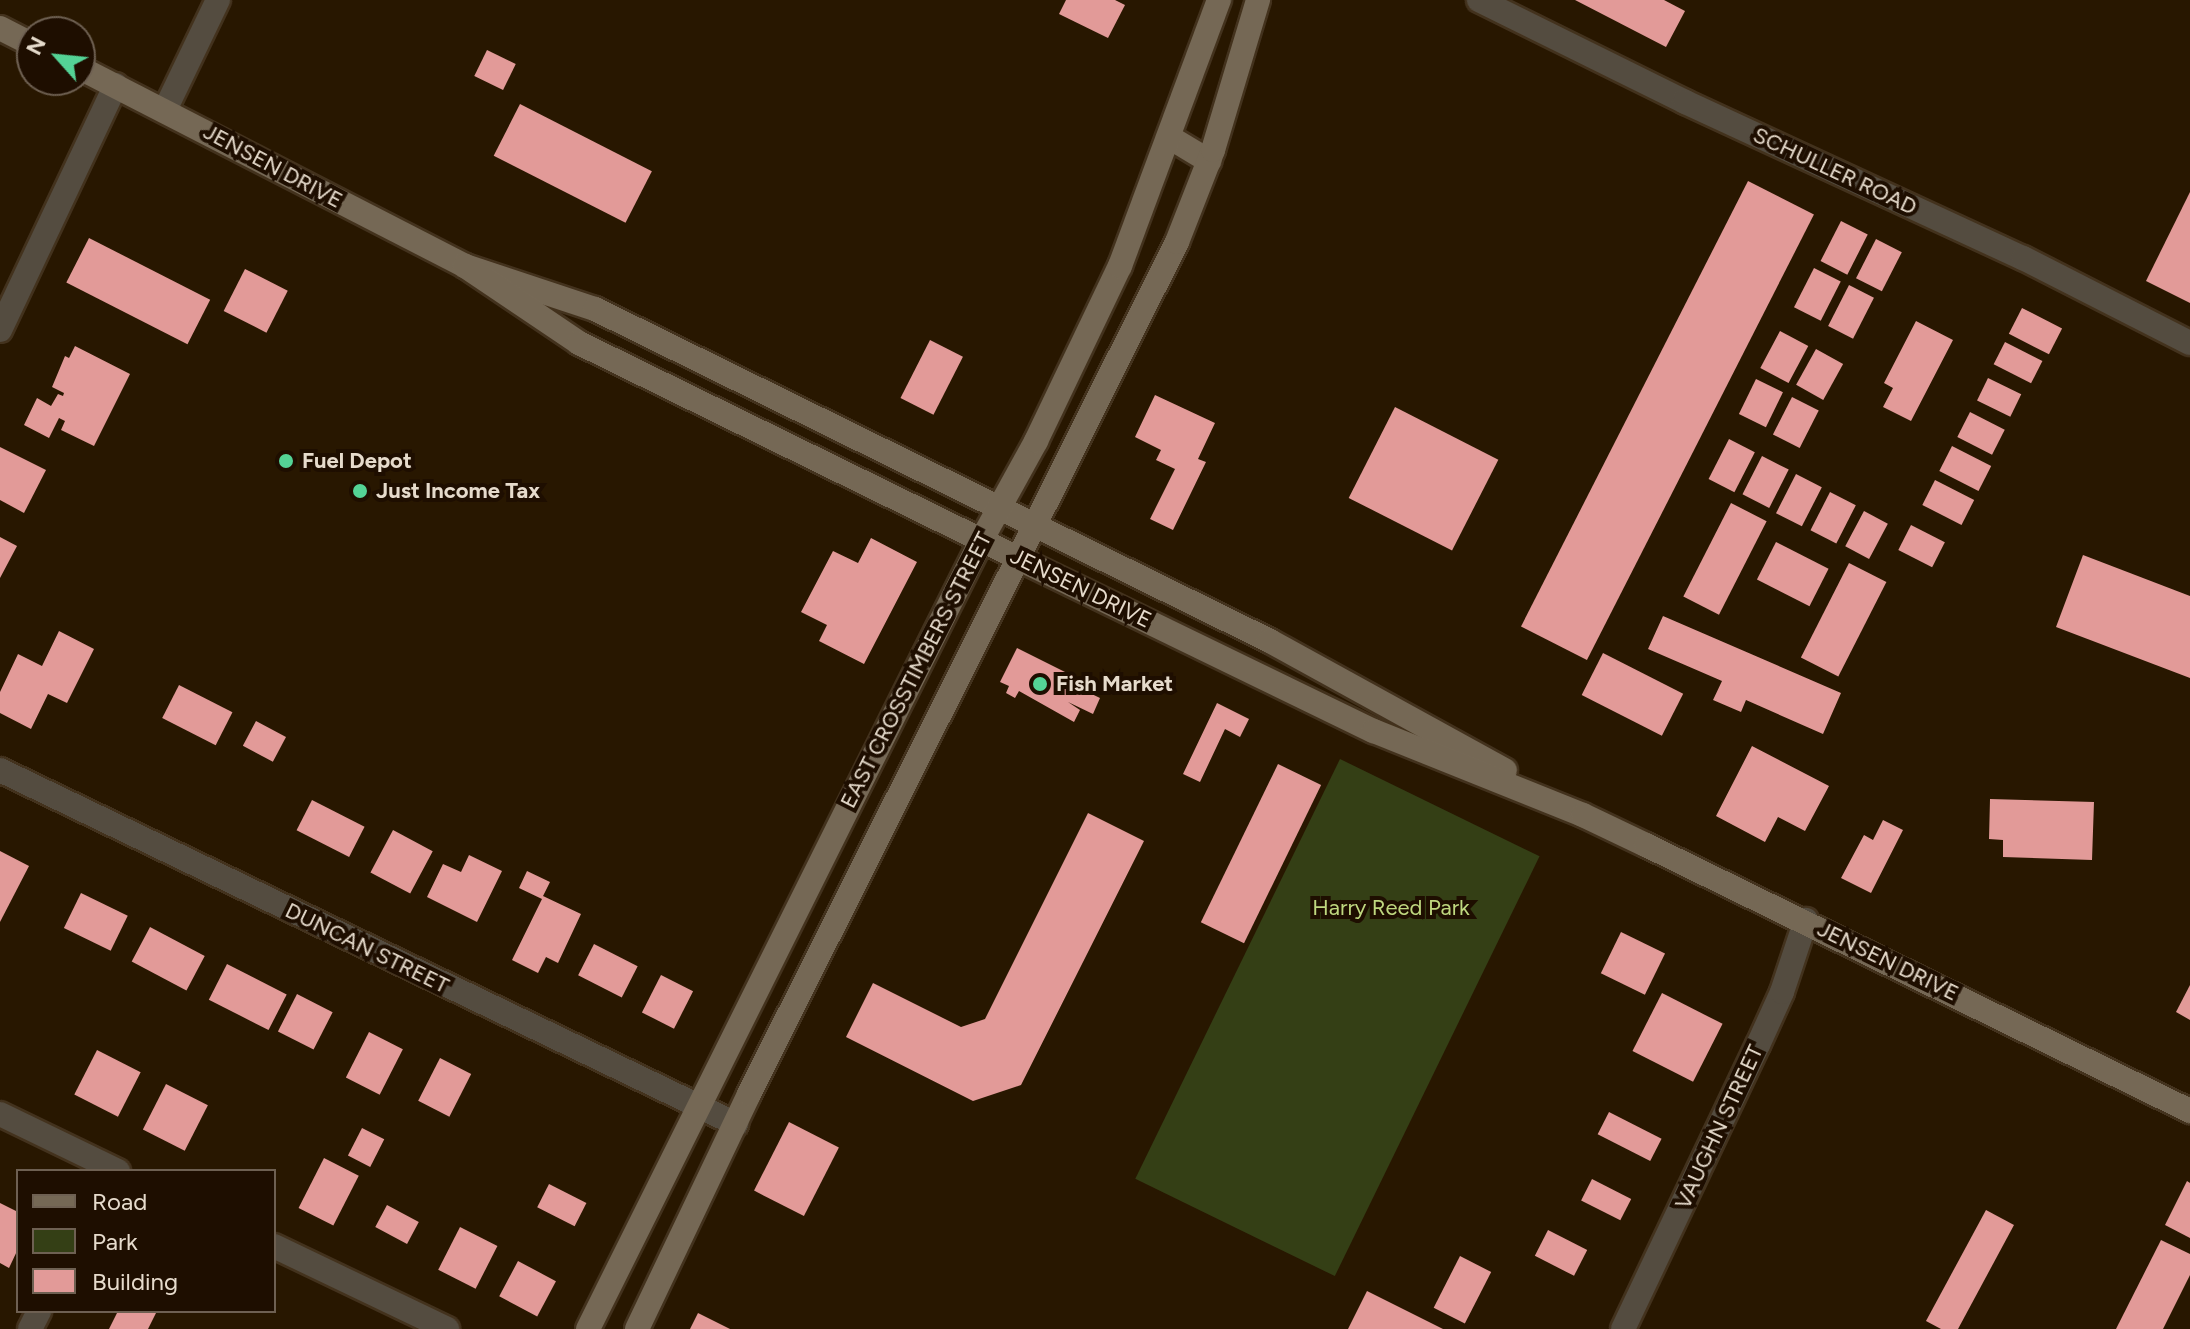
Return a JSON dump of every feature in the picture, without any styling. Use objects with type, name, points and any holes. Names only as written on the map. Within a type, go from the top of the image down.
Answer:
[{"type":"main road","name":"EAST CROSSTIMBERS STREET","points":[[588,1329],[1120,266],[1219,0]]},
{"type":"main road","name":"EAST CROSSTIMBERS STREET","points":[[637,1329],[832,929],[1177,242],[1209,161],[1258,0]]},
{"type":"main road","name":"JENSEN DRIVE","points":[[96,76],[465,266],[579,343],[633,370],[1374,731],[1583,815],[1806,920],[2190,1111]]},
{"type":"main road","points":[[1169,137],[1209,161]]},
{"type":"main road","name":"JENSEN DRIVE","points":[[465,266],[595,309],[651,336],[1358,687],[1583,815]]},
{"type":"main road","points":[[633,370],[651,336]]},
{"type":"main road","points":[[795,911],[832,929]]},
{"type":"street","points":[[165,110],[218,0]]},
{"type":"street","name":"SCHULLER ROAD","points":[[1479,0],[1698,108],[2023,258],[2190,343]]},
{"type":"street","points":[[0,330],[116,85]]},
{"type":"street","name":"DUNCAN STREET","points":[[0,770],[736,1124]]},
{"type":"street","name":"VAUGHN STREET","points":[[1623,1329],[1758,1045],[1806,920]]},
{"type":"street","points":[[0,1114],[111,1169]]},
{"type":"street","points":[[276,1247],[447,1329]]},
{"type":"green space","name":"Harry Reed Park","points":[[1340,759],[1540,856],[1335,1276],[1135,1179]]},
{"type":"building","points":[[1066,0],[1115,0],[1125,5],[1108,38],[1059,14]]},
{"type":"building","points":[[1575,0],[1664,0],[1685,11],[1666,47]]},
{"type":"building","points":[[487,50],[516,64],[503,90],[474,76]]},
{"type":"building","points":[[520,104],[652,171],[626,223],[494,156]]},
{"type":"building","points":[[1748,181],[1814,215],[1587,660],[1521,627]]},
{"type":"building","points":[[2190,192],[2190,303],[2146,281]]},
{"type":"building","points":[[1841,221],[1868,235],[1847,275],[1821,261]]},
{"type":"building","points":[[89,238],[210,300],[187,344],[66,283]]},
{"type":"building","points":[[1876,239],[1902,252],[1882,291],[1856,278]]},
{"type":"building","points":[[1814,268],[1841,282],[1821,321],[1794,307]]},
{"type":"building","points":[[245,269],[288,291],[266,333],[224,311]]},
{"type":"building","points":[[1849,285],[1874,298],[1853,339],[1828,326]]},
{"type":"building","points":[[2022,308],[2062,328],[2049,354],[2009,334]]},
{"type":"building","points":[[1916,321],[1953,340],[1911,421],[1883,407],[1893,388],[1884,383]]},
{"type":"building","points":[[1780,331],[1808,346],[1789,383],[1760,368]]},
{"type":"building","points":[[930,340],[963,357],[933,415],[900,398]]},
{"type":"building","points":[[2005,342],[2042,361],[2031,383],[1994,364]]},
{"type":"building","points":[[75,346],[130,374],[94,446],[61,430],[65,421],[59,418],[49,438],[24,425],[37,398],[51,406],[58,394],[63,396],[64,393],[52,387],[65,356],[69,358]]},
{"type":"building","points":[[1816,349],[1843,364],[1823,400],[1796,385]]},
{"type":"building","points":[[1988,378],[2021,394],[2010,417],[1977,400]]},
{"type":"building","points":[[1756,379],[1783,392],[1766,427],[1739,414]]},
{"type":"building","points":[[1155,395],[1215,423],[1198,459],[1206,462],[1173,530],[1150,519],[1175,469],[1156,460],[1161,450],[1135,437]]},
{"type":"building","points":[[1792,397],[1819,411],[1800,448],[1773,434]]},
{"type":"building","points":[[1395,407],[1498,460],[1452,551],[1349,498]]},
{"type":"building","points":[[1970,412],[2005,430],[1992,455],[1957,437]]},
{"type":"building","points":[[1729,439],[1755,452],[1734,492],[1709,479]]},
{"type":"building","points":[[1952,446],[1991,466],[1978,491],[1939,471]]},
{"type":"building","points":[[0,447],[46,470],[24,513],[0,500]]},
{"type":"building","points":[[1762,456],[1789,470],[1769,508],[1742,494]]},
{"type":"building","points":[[1796,474],[1822,487],[1802,526],[1776,513]]},
{"type":"building","points":[[1935,480],[1974,500],[1961,525],[1922,505]]},
{"type":"building","points":[[1830,492],[1856,505],[1836,543],[1810,530]]},
{"type":"building","points":[[1731,503],[1767,521],[1719,615],[1683,597]]},
{"type":"building","points":[[1864,511],[1888,524],[1869,559],[1845,546]]},
{"type":"building","points":[[1911,525],[1945,542],[1932,567],[1898,550]]},
{"type":"building","points":[[0,537],[17,546],[0,578]]},
{"type":"building","points":[[871,538],[917,562],[864,664],[819,641],[827,625],[801,612],[833,551],[858,563]]},
{"type":"building","points":[[1776,542],[1829,569],[1810,606],[1757,579]]},
{"type":"building","points":[[2083,555],[2190,596],[2190,678],[2056,627]]},
{"type":"building","points":[[1849,563],[1886,582],[1838,677],[1801,657]]},
{"type":"building","points":[[1663,616],[1841,693],[1823,734],[1746,700],[1741,712],[1713,700],[1722,681],[1648,649]]},
{"type":"building","points":[[59,631],[94,649],[67,703],[48,694],[31,729],[0,713],[0,692],[18,654],[42,666]]},
{"type":"building","name":"Fish Market","points":[[1017,648],[1079,679],[1075,686],[1100,698],[1093,714],[1068,702],[1080,710],[1074,722],[1019,691],[1015,698],[1006,693],[1009,686],[1000,682]]},
{"type":"building","points":[[1603,653],[1683,694],[1662,736],[1582,695]]},
{"type":"building","points":[[179,685],[232,712],[216,745],[162,718]]},
{"type":"building","points":[[1217,703],[1249,719],[1240,737],[1225,729],[1200,782],[1183,774]]},
{"type":"building","points":[[256,721],[286,737],[273,762],[243,746]]},
{"type":"building","points":[[1752,746],[1829,786],[1805,831],[1778,817],[1765,842],[1716,816]]},
{"type":"building","points":[[1278,764],[1321,785],[1244,943],[1201,922]]},
{"type":"building","points":[[1990,799],[2094,802],[2092,860],[2003,857],[2003,840],[1989,839]]},
{"type":"building","points":[[312,800],[365,827],[349,857],[297,830]]},
{"type":"building","points":[[1088,813],[1144,841],[1021,1085],[973,1101],[846,1037],[873,983],[961,1027],[985,1019]]},
{"type":"building","points":[[1883,820],[1903,830],[1871,893],[1841,878],[1864,835],[1873,840]]},
{"type":"building","points":[[393,830],[433,851],[410,894],[370,872]]},
{"type":"building","points":[[0,851],[29,866],[0,922]]},
{"type":"building","points":[[469,855],[502,871],[477,922],[427,897],[443,864],[461,872]]},
{"type":"building","points":[[527,871],[550,882],[543,896],[581,914],[558,963],[546,957],[538,973],[512,960],[542,899],[519,888]]},
{"type":"building","points":[[81,893],[128,916],[111,951],[64,928]]},
{"type":"building","points":[[150,927],[205,956],[186,991],[132,961]]},
{"type":"building","points":[[1621,932],[1665,953],[1645,995],[1601,973]]},
{"type":"building","points":[[594,944],[638,966],[622,997],[578,975]]},
{"type":"building","points":[[227,964],[287,994],[269,1030],[209,1000]]},
{"type":"building","points":[[661,975],[693,991],[674,1029],[642,1012]]},
{"type":"building","points":[[2190,985],[2190,1020],[2176,1012]]},
{"type":"building","points":[[1662,993],[1723,1024],[1693,1082],[1632,1051]]},
{"type":"building","points":[[297,994],[333,1012],[314,1050],[278,1031]]},
{"type":"building","points":[[369,1032],[403,1049],[380,1095],[346,1077]]},
{"type":"building","points":[[97,1050],[141,1072],[118,1117],[74,1095]]},
{"type":"building","points":[[440,1058],[471,1074],[449,1117],[418,1101]]},
{"type":"building","points":[[166,1084],[208,1105],[185,1151],[143,1129]]},
{"type":"building","points":[[1609,1112],[1662,1139],[1650,1161],[1598,1134]]},
{"type":"building","points":[[789,1122],[839,1147],[804,1216],[754,1191]]},
{"type":"building","points":[[362,1128],[384,1139],[370,1167],[348,1156]]},
{"type":"building","points":[[324,1158],[359,1176],[333,1226],[299,1208]]},
{"type":"building","points":[[1592,1179],[1631,1199],[1620,1220],[1581,1200]]},
{"type":"building","points":[[2187,1181],[2190,1183],[2190,1238],[2165,1225]]},
{"type":"building","points":[[549,1184],[586,1203],[575,1226],[537,1207]]},
{"type":"building","points":[[0,1203],[16,1211],[16,1253],[9,1268],[0,1263]]},
{"type":"building","points":[[387,1205],[419,1222],[407,1244],[375,1227]]},
{"type":"building","points":[[1986,1210],[2014,1225],[1958,1329],[1941,1329],[1926,1321]]},
{"type":"building","points":[[460,1227],[497,1246],[476,1289],[438,1270]]},
{"type":"building","points":[[1548,1230],[1587,1250],[1574,1276],[1535,1256]]},
{"type":"building","points":[[2161,1240],[2190,1254],[2190,1275],[2163,1329],[2116,1329]]},
{"type":"building","points":[[1460,1256],[1491,1272],[1465,1324],[1434,1308]]},
{"type":"building","points":[[518,1261],[556,1281],[537,1317],[499,1296]]},
{"type":"building","points":[[1367,1291],[1443,1329],[1348,1329]]},
{"type":"building","points":[[117,1313],[156,1313],[148,1329],[109,1329]]},
{"type":"building","points":[[698,1313],[730,1329],[690,1329]]},
{"type":"place","name":"Fuel Depot","points":[[286,461]]},
{"type":"place","name":"Just Income Tax","points":[[360,491]]},
{"type":"place","name":"Fish Market","points":[[1040,684]]}]
